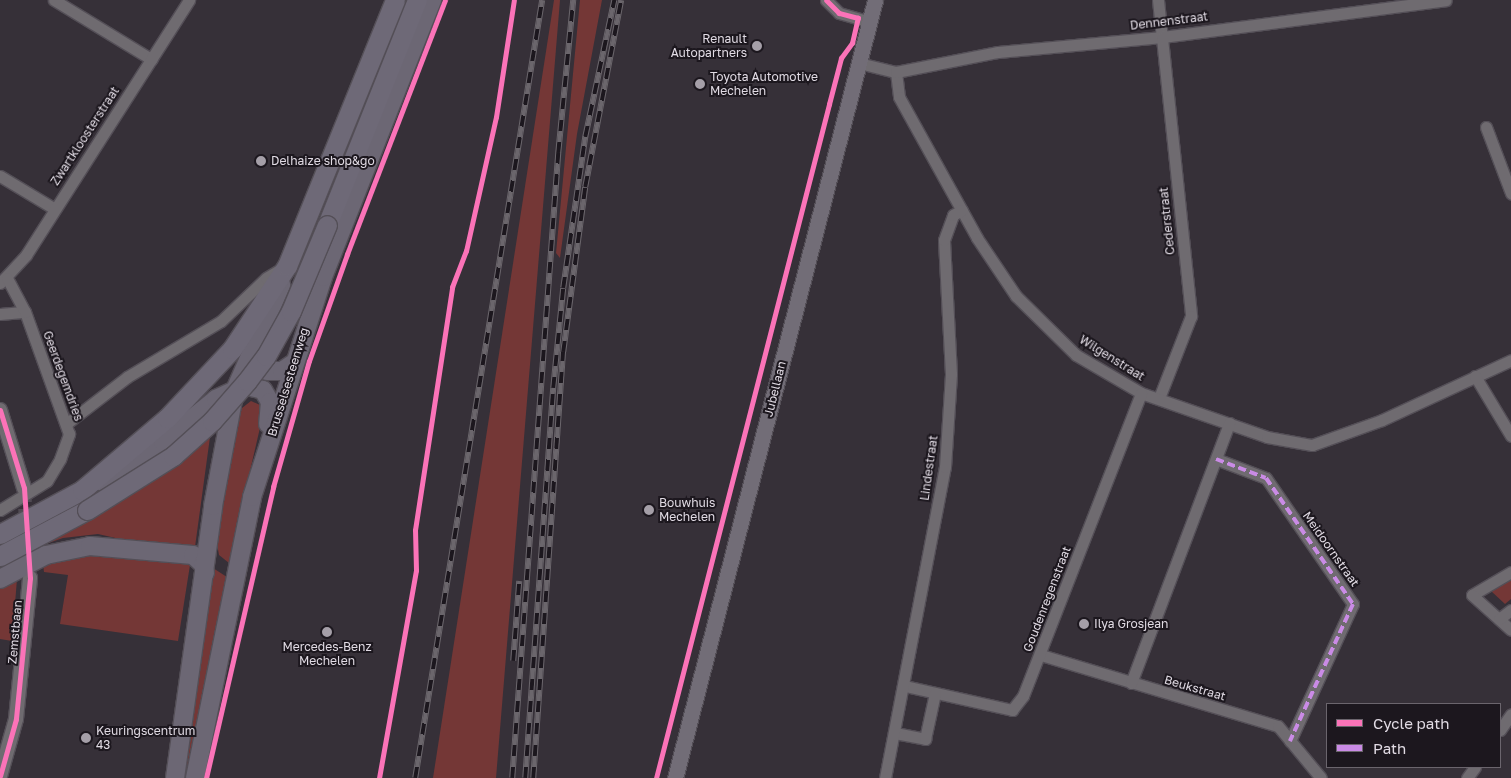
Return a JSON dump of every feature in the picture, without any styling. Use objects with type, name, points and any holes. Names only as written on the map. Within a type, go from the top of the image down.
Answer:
[{"type":"highway","points":[[0,534],[82,490],[161,424],[212,373],[287,266],[395,0]]},
{"type":"highway","points":[[0,556],[87,510],[173,456],[212,421],[247,381],[288,318],[418,0]]},
{"type":"main road","name":"Brusselsesteenweg","points":[[194,778],[252,498],[294,362],[345,217],[432,0]]},
{"type":"main road","name":"Jubellaan","points":[[676,778],[875,0]]},
{"type":"main road","points":[[175,778],[215,496],[235,390],[287,266]]},
{"type":"main road","points":[[255,344],[256,362],[267,371],[282,371],[294,362]]},
{"type":"main road","points":[[82,490],[117,472],[163,442],[209,404],[235,390],[254,386],[262,390],[270,402],[252,498]]},
{"type":"main road","points":[[0,579],[52,553],[90,546],[193,554],[203,564],[205,573]]},
{"type":"street","points":[[54,0],[151,59]]},
{"type":"street","name":"Zwartkloosterstraat","points":[[3,280],[26,255],[189,0]]},
{"type":"street","points":[[826,0],[839,13],[870,22]]},
{"type":"street","name":"Cederstraat","points":[[1158,0],[1190,316],[1160,398]]},
{"type":"street","name":"Dennenstraat","points":[[896,72],[998,52],[1162,37],[1442,0]]},
{"type":"street","points":[[859,63],[896,72]]},
{"type":"street","name":"Wilgenstraat","points":[[896,72],[899,97],[991,262],[1042,323],[1076,355],[1141,393],[1160,398],[1267,437],[1312,445],[1382,420],[1511,360]]},
{"type":"street","points":[[1486,126],[1511,193]]},
{"type":"street","points":[[0,176],[54,210]]},
{"type":"street","name":"Lindestraat","points":[[885,778],[905,686],[945,467],[951,374],[944,240],[953,215],[962,210]]},
{"type":"street","points":[[66,424],[127,377],[221,321],[266,278],[287,266]]},
{"type":"street","name":"Geerdegemdries","points":[[1,507],[39,488],[52,475],[66,444],[66,424],[25,312],[3,280]]},
{"type":"street","points":[[0,314],[25,312]]},
{"type":"street","points":[[1475,376],[1511,436]]},
{"type":"street","name":"Goudenregenstraat","points":[[905,686],[1012,710],[1023,696],[1041,655],[1141,393]]},
{"type":"street","points":[[0,410],[24,488]]},
{"type":"street","points":[[1131,683],[1229,423]]},
{"type":"street","name":"Meidoornstraat","points":[[1216,459],[1266,478],[1353,604],[1290,741]]},
{"type":"street","points":[[1511,572],[1472,595],[1511,630]]},
{"type":"street","name":"Zemstbaan","points":[[0,776],[16,719],[30,578]]},
{"type":"street","points":[[1499,619],[1511,610]]},
{"type":"street","name":"Beukstraat","points":[[1041,655],[1278,726],[1321,778]]},
{"type":"street","points":[[895,734],[925,739],[935,693]]},
{"type":"street","points":[[1501,729],[1511,714]]},
{"type":"shaded area","points":[[554,0],[560,0],[496,778],[433,778]]},
{"type":"shaded area","points":[[580,0],[602,0],[577,134],[560,258],[556,253]]},
{"type":"shaded area","points":[[251,401],[260,405],[262,419],[238,523],[235,558],[229,563],[219,555],[217,544],[233,433],[242,408]]},
{"type":"shaded area","points":[[210,437],[195,547],[133,542],[98,534],[63,538],[40,546],[156,479]]},
{"type":"shaded area","points":[[84,553],[182,558],[190,565],[178,641],[60,624],[68,575],[44,572],[43,564]]},
{"type":"shaded area","points":[[213,568],[230,579],[189,770],[184,772],[181,768]]},
{"type":"shaded area","points":[[17,579],[12,641],[0,639],[0,588]]},
{"type":"shaded area","points":[[1511,580],[1511,599],[1505,604],[1491,591]]},
{"type":"tunnel","points":[[24,488],[29,572]]},
{"type":"railway","points":[[415,778],[542,0]]},
{"type":"railway","points":[[512,778],[558,153],[573,0]]},
{"type":"railway","points":[[525,778],[553,388],[563,288],[585,137],[614,0]]},
{"type":"railway","points":[[533,778],[563,352],[585,187],[621,0]]},
{"type":"railway","points":[[513,661],[519,581]]},
{"type":"marked path","points":[[1216,459],[1266,478],[1353,604],[1290,741]]},
{"type":"cycle path","points":[[206,778],[273,487],[309,361],[347,254],[445,0]]},
{"type":"cycle path","points":[[379,778],[416,570],[415,530],[452,287],[466,251],[496,117],[514,0]]},
{"type":"cycle path","points":[[656,778],[841,58],[852,43],[858,18],[839,13],[826,0]]},
{"type":"cycle path","points":[[0,410],[24,488],[30,578],[16,719],[0,776]]},
{"type":"place","name":"Renault Autopartners","points":[[757,46]]},
{"type":"place","name":"Toyota Automotive Mechelen","points":[[700,84]]},
{"type":"place","name":"Delhaize shop&go","points":[[261,161]]},
{"type":"place","name":"Bouwhuis Mechelen","points":[[649,510]]},
{"type":"place","name":"Ilya Grosjean","points":[[1084,624]]},
{"type":"place","name":"Mercedes-Benz Mechelen","points":[[327,632]]},
{"type":"place","name":"Keuringscentrum 43","points":[[86,738]]}]
